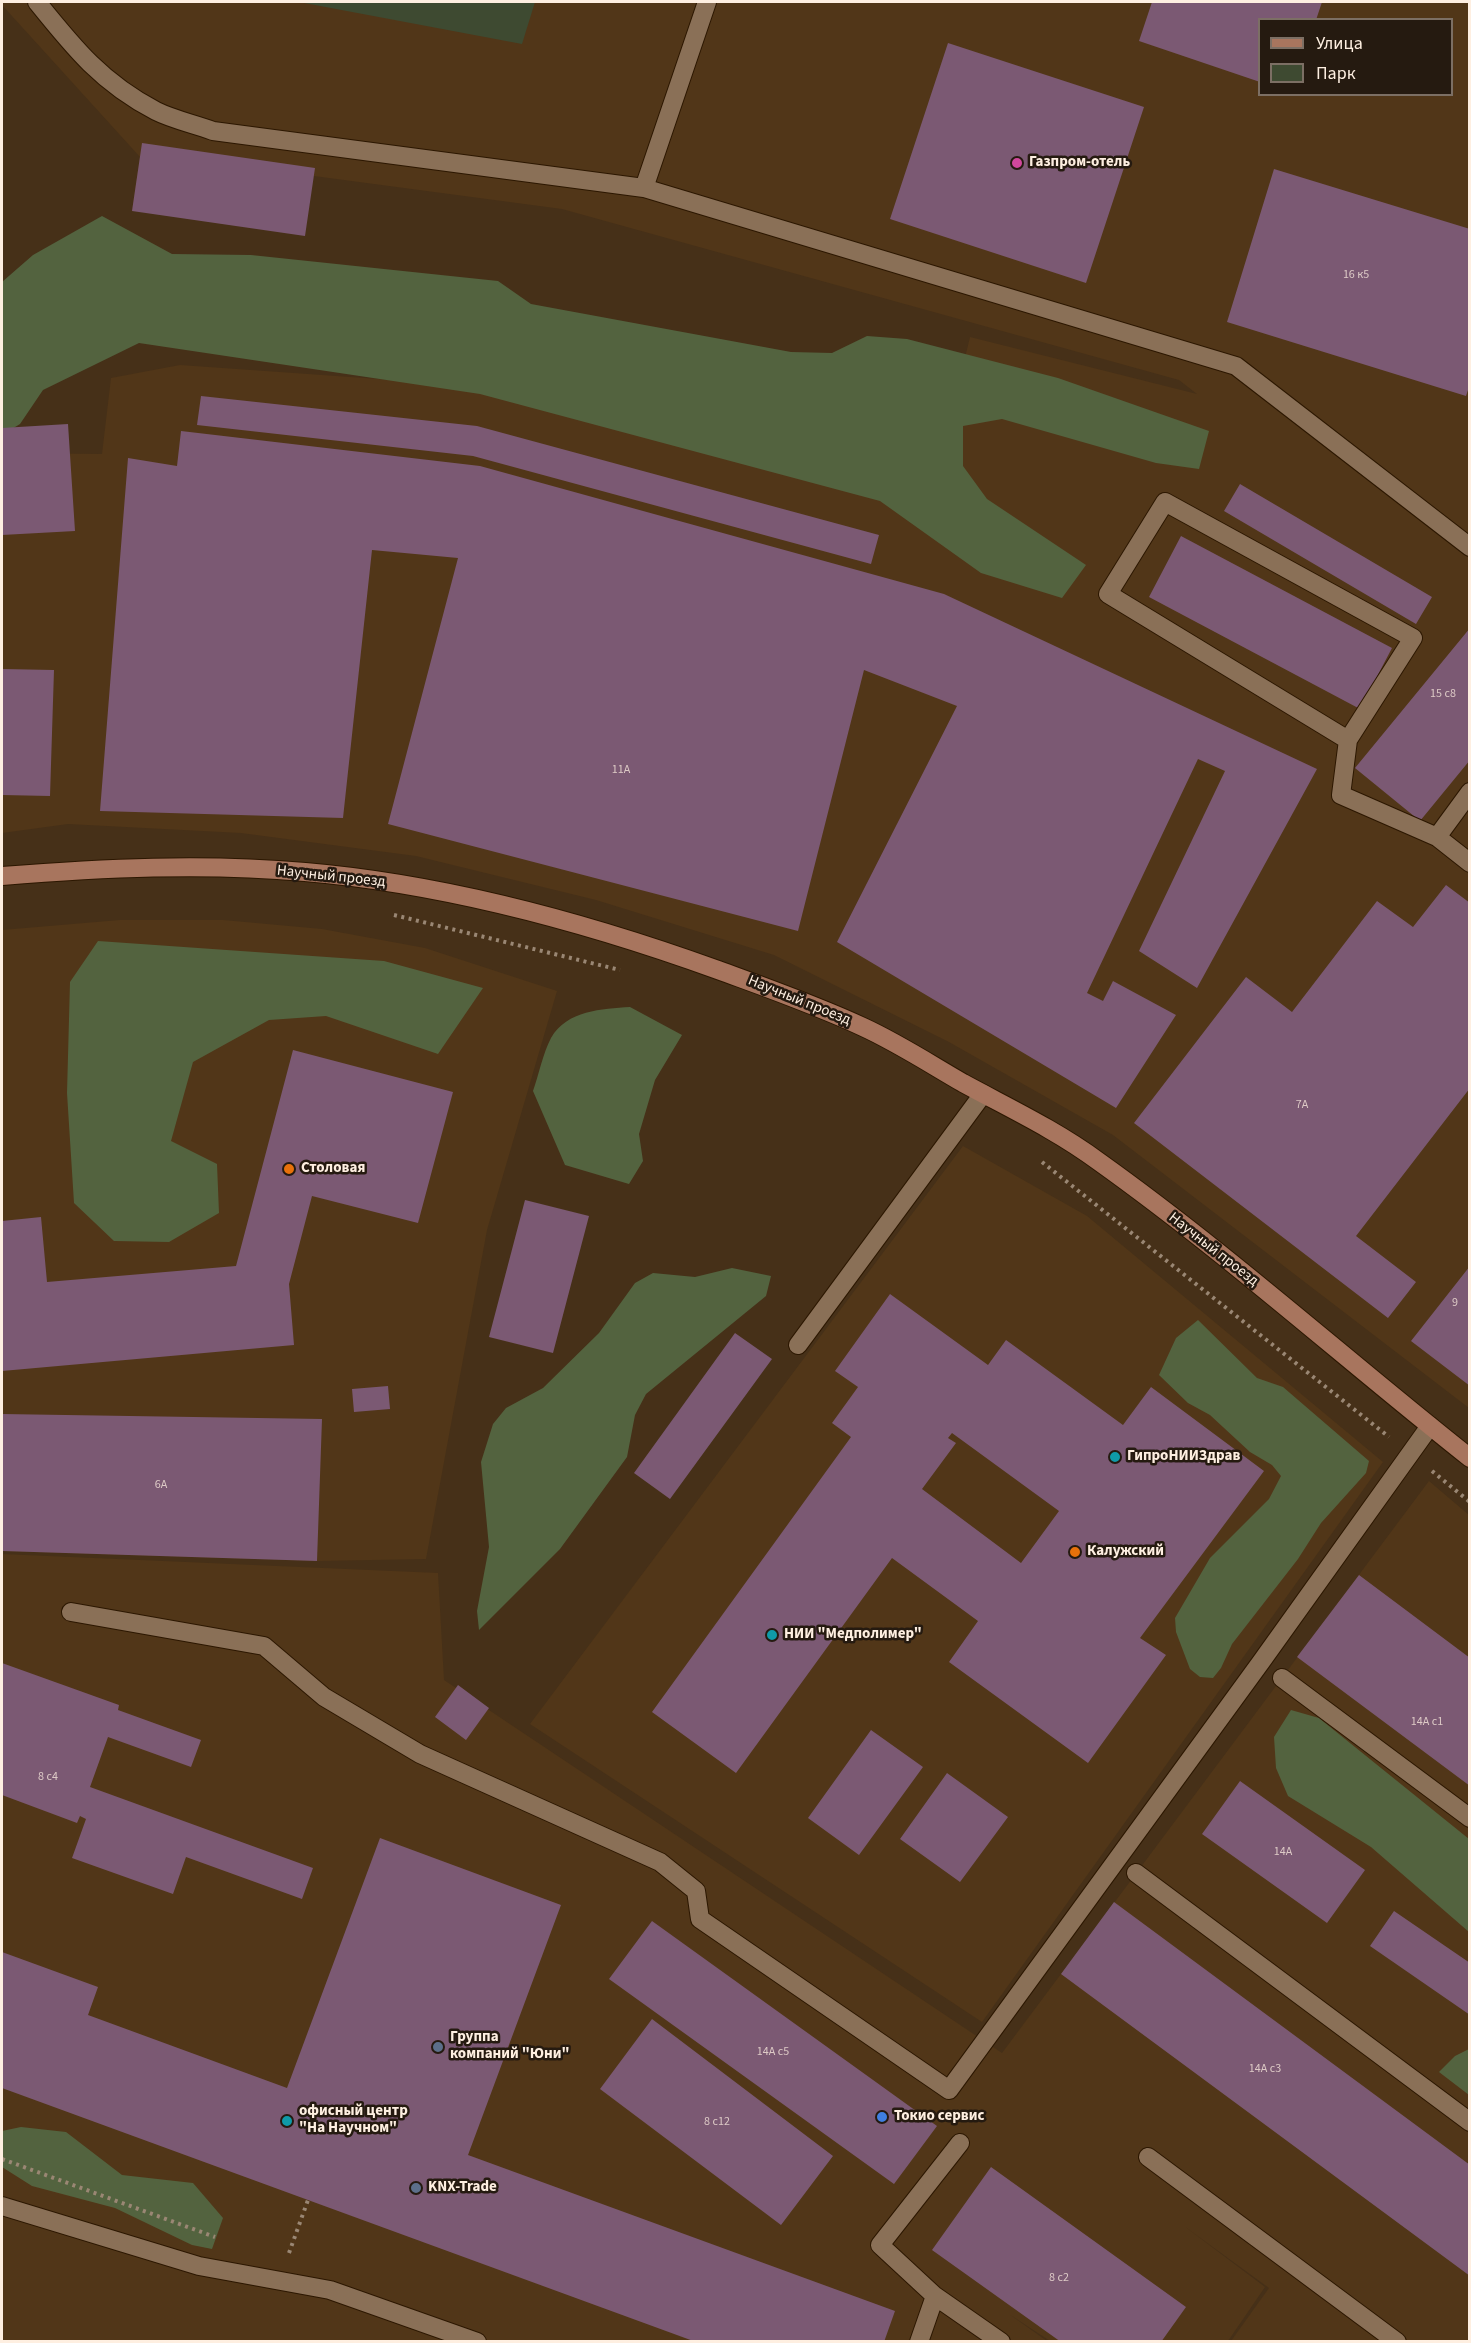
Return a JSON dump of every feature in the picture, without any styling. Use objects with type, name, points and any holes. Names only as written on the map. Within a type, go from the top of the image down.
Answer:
[{"type":"street","name":"Научный проезд","points":[[2,876],[85,869],[193,867],[305,872],[386,883],[516,907],[647,944],[794,998],[865,1028],[1036,1121],[1096,1159],[1226,1260],[1470,1458]]},
{"type":"lane","points":[[38,2],[72,46],[113,85],[158,112],[213,131],[644,188],[1236,366],[1470,547]]},
{"type":"lane","points":[[644,188],[707,2]]},
{"type":"lane","points":[[1348,740],[1108,594],[1165,502],[1413,638],[1348,740],[1341,795],[1437,837],[1470,863]]},
{"type":"lane","points":[[1437,837],[1470,792]]},
{"type":"lane","points":[[798,1345],[983,1094]]},
{"type":"lane","points":[[71,1612],[264,1647],[324,1697],[420,1754],[660,1862],[696,1891],[700,1919],[949,2090],[1430,1426]]},
{"type":"lane","points":[[1282,1678],[1470,1818]]},
{"type":"lane","points":[[1136,1873],[1470,2122]]},
{"type":"lane","points":[[960,2143],[880,2245],[935,2296],[1001,2342]]},
{"type":"lane","points":[[1148,2157],[1397,2342]]},
{"type":"lane","points":[[2,2206],[199,2266],[330,2290],[477,2342]]},
{"type":"lane","points":[[919,2342],[935,2296]]},
{"type":"path","points":[[384,912],[623,971]]},
{"type":"path","points":[[1037,1158],[1470,1502]]},
{"type":"path","points":[[2,2159],[220,2239]]},
{"type":"path","points":[[285,2263],[308,2200]]},
{"type":"shaded area","points":[[2,2],[1469,2],[1469,1408],[1113,1135],[949,1042],[774,955],[596,900],[416,856],[241,833],[68,824],[2,833],[2,453],[102,454],[111,378],[180,365],[521,389],[928,510],[970,337],[1197,394],[1179,380],[562,209],[314,176],[132,211],[140,157],[2,5]]},
{"type":"shaded area","points":[[120,920],[223,920],[322,929],[425,948],[557,991],[487,1230],[426,1559],[317,1561],[2,1551],[2,930]]},
{"type":"shaded area","points":[[963,1146],[1087,1216],[1383,1462],[982,2022],[530,1724]]},
{"type":"shaded area","points":[[1429,1481],[1469,1515],[1469,2341],[1231,2341],[1269,2288],[1184,2226],[1265,2287],[1228,2341],[1050,2341],[1009,2314],[1047,2341],[2,2342],[2,1554],[438,1573],[444,1680],[1002,2053]]},
{"type":"green space","points":[[299,2],[535,2],[522,44]]},
{"type":"green space","points":[[102,216],[172,254],[251,255],[498,281],[531,304],[791,352],[832,353],[867,336],[907,339],[1058,378],[1209,431],[1199,469],[1156,463],[1002,419],[963,426],[963,466],[987,499],[1086,565],[1062,598],[981,573],[880,501],[480,394],[139,343],[43,390],[20,424],[2,435],[2,282],[33,255]]},
{"type":"green space","points":[[98,941],[384,961],[483,988],[438,1054],[326,1016],[269,1020],[193,1062],[171,1141],[217,1164],[219,1213],[169,1242],[114,1241],[74,1203],[67,1093],[70,982]]},
{"type":"green space","points":[[630,1007],[682,1035],[655,1080],[639,1134],[643,1161],[629,1184],[565,1165],[533,1091],[548,1044],[566,1022],[576,1016],[597,1010]]},
{"type":"green space","points":[[732,1268],[771,1276],[766,1296],[646,1394],[635,1415],[627,1457],[560,1549],[479,1630],[477,1611],[489,1547],[481,1462],[493,1424],[506,1408],[543,1388],[599,1333],[635,1283],[653,1273],[695,1277]]},
{"type":"green space","points":[[1198,1320],[1257,1378],[1283,1387],[1369,1461],[1366,1473],[1321,1523],[1298,1559],[1232,1644],[1221,1668],[1213,1678],[1200,1677],[1190,1669],[1176,1632],[1175,1618],[1210,1558],[1269,1499],[1281,1476],[1272,1465],[1250,1452],[1210,1415],[1188,1403],[1159,1375],[1176,1338]]},
{"type":"green space","points":[[1291,1710],[1319,1718],[1469,1839],[1469,1932],[1371,1847],[1288,1796],[1276,1768],[1274,1737]]},
{"type":"green space","points":[[1469,2049],[1469,2095],[1439,2072],[1455,2056]]},
{"type":"green space","points":[[21,2127],[66,2132],[122,2175],[193,2183],[223,2218],[212,2249],[192,2245],[115,2208],[32,2186],[2,2167],[2,2131]]},
{"type":"building","points":[[1152,2],[1322,2],[1317,18],[1258,18],[1258,81],[1139,41]]},
{"type":"building","name":"Газпром-отель","points":[[948,43],[1144,107],[1086,283],[890,219]]},
{"type":"building","points":[[142,143],[315,168],[305,236],[132,211]]},
{"type":"building","points":[[1274,169],[1470,229],[1470,384],[1466,396],[1227,322]]},
{"type":"building","points":[[201,396],[477,426],[879,535],[871,564],[473,456],[197,425]]},
{"type":"building","points":[[68,424],[75,531],[2,535],[2,428]]},
{"type":"building","points":[[181,431],[480,466],[944,594],[1317,769],[1197,988],[1139,951],[1225,771],[1198,759],[1087,993],[1103,1001],[1113,981],[1176,1015],[1116,1108],[837,942],[957,706],[864,670],[798,931],[388,824],[458,558],[372,550],[343,818],[100,811],[128,458],[177,466]]},
{"type":"building","points":[[1240,484],[1432,597],[1416,624],[1224,511]]},
{"type":"building","points":[[1181,536],[1392,648],[1360,709],[1149,597]]},
{"type":"building","points":[[1470,628],[1470,760],[1420,821],[1355,768]]},
{"type":"building","points":[[2,669],[54,670],[50,796],[2,795]]},
{"type":"building","points":[[1446,885],[1470,903],[1470,1088],[1356,1236],[1416,1282],[1388,1318],[1134,1123],[1246,977],[1292,1012],[1377,901],[1413,927]]},
{"type":"building","points":[[293,1050],[453,1092],[418,1223],[312,1196],[289,1284],[294,1345],[2,1371],[2,1221],[41,1217],[47,1282],[236,1266]]},
{"type":"building","points":[[525,1200],[589,1216],[553,1353],[489,1337]]},
{"type":"building","points":[[1470,1266],[1470,1386],[1411,1341]]},
{"type":"building","points":[[890,1294],[988,1365],[1006,1340],[1123,1425],[1151,1387],[1264,1471],[1140,1638],[1166,1655],[1088,1763],[949,1662],[978,1621],[892,1558],[736,1773],[652,1712],[851,1437],[832,1423],[858,1387],[835,1371]],"holes":[[[952,1433],[1059,1511],[1021,1563],[922,1489],[956,1443],[948,1438]]]},
{"type":"building","points":[[735,1333],[772,1359],[670,1499],[634,1473]]},
{"type":"building","points":[[388,1386],[390,1409],[354,1412],[352,1389]]},
{"type":"building","points":[[2,1414],[322,1419],[317,1561],[2,1551]]},
{"type":"building","points":[[1359,1575],[1470,1658],[1470,1786],[1297,1657]]},
{"type":"building","points":[[2,1663],[119,1705],[118,1710],[201,1740],[191,1767],[108,1737],[90,1787],[313,1868],[302,1899],[186,1857],[173,1894],[72,1858],[86,1819],[80,1816],[77,1823],[2,1795]]},
{"type":"building","points":[[458,1685],[489,1708],[466,1740],[435,1717]]},
{"type":"building","points":[[871,1730],[923,1767],[859,1855],[808,1818]]},
{"type":"building","points":[[947,1773],[1008,1817],[960,1882],[900,1839]]},
{"type":"building","points":[[1240,1781],[1365,1870],[1327,1923],[1202,1834]]},
{"type":"building","name":"офисный центр \"На Научном\"","points":[[380,1838],[561,1905],[468,2155],[895,2311],[884,2342],[696,2342],[2,2088],[2,1952],[98,1987],[88,2015],[287,2088]]},
{"type":"building","points":[[1114,1902],[1470,2165],[1470,2276],[1061,1974]]},
{"type":"building","points":[[1394,1911],[1470,1963],[1470,2015],[1370,1946]]},
{"type":"building","points":[[652,1921],[937,2126],[894,2184],[609,1979]]},
{"type":"building","points":[[652,2019],[833,2156],[781,2225],[600,2089]]},
{"type":"building","points":[[991,2167],[1186,2307],[1161,2342],[1061,2342],[932,2250]]},
{"type":"place","name":"Газпром-отель","points":[[1017,163]]},
{"type":"place","name":"Столовая","points":[[289,1169]]},
{"type":"place","name":"ГипроНИИЗдрав","points":[[1115,1457]]},
{"type":"place","name":"Калужский","points":[[1075,1552]]},
{"type":"place","name":"НИИ \"Медполимер\"","points":[[772,1635]]},
{"type":"place","name":"Группа компаний \"Юни\"","points":[[438,2047]]},
{"type":"place","name":"Токио сервис","points":[[882,2117]]},
{"type":"place","name":"офисный центр \"На Научном\"","points":[[287,2121]]},
{"type":"place","name":"KNX-Trade","points":[[416,2188]]}]
